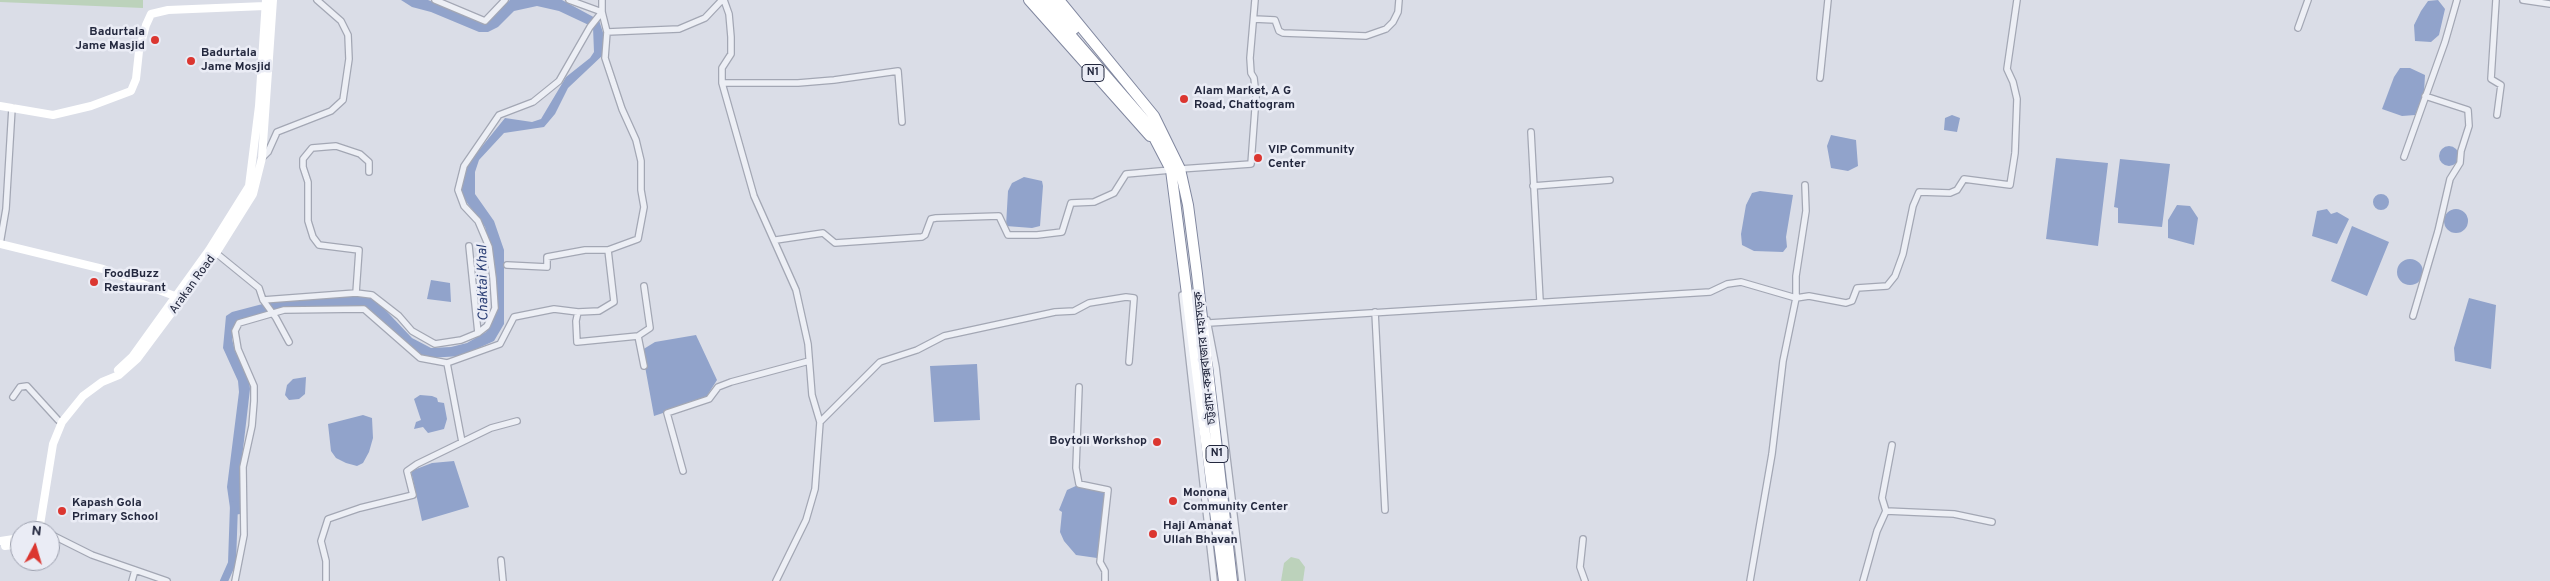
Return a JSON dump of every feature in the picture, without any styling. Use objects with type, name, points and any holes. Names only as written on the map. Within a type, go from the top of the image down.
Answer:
[{"type":"highway","name":"N1","points":[[1029,0],[1162,141]]},
{"type":"highway","name":"N1","points":[[1040,0],[1149,120]]},
{"type":"highway","name":"N1","points":[[1049,0],[1149,120]]},
{"type":"highway","name":"N1","points":[[1059,0],[1154,116],[1162,141]]},
{"type":"highway","points":[[1149,120],[1162,141]]},
{"type":"highway","name":"চট্টগ্রাম-কক্সবাজার মহাসড়ক","points":[[1162,141],[1175,169],[1188,205],[1232,581]]},
{"type":"highway","name":"চট্টগ্রাম-কক্সবাজার মহাসড়ক","points":[[1175,169],[1186,275],[1224,581]]},
{"type":"main road","name":"Arakan Road","points":[[37,521],[49,450],[58,420],[78,395],[118,370],[132,357],[216,253],[253,194],[262,158],[273,0]]},
{"type":"main road","name":"Arakan Road","points":[[43,521],[53,444],[62,422],[83,396],[129,367],[179,297],[227,224],[249,186],[259,106],[266,3]]},
{"type":"main road","points":[[0,106],[54,115],[91,106],[131,91],[136,79],[139,51],[151,14],[168,10],[266,3]]},
{"type":"main road","points":[[0,244],[103,269],[179,297]]},
{"type":"street","points":[[262,158],[268,152],[277,132],[331,111],[343,100],[350,59],[348,35],[341,21],[318,0]]},
{"type":"street","points":[[435,0],[485,22],[505,0]]},
{"type":"street","points":[[569,0],[601,14]]},
{"type":"street","points":[[507,265],[547,267],[546,257],[585,250],[608,250],[638,239],[644,207],[641,190],[641,161],[636,140],[622,109],[605,58],[607,32],[601,14],[602,0]]},
{"type":"street","points":[[607,32],[678,29],[705,18],[723,0],[729,14],[731,54],[722,68],[722,83],[754,196],[776,240],[796,290],[809,361],[812,395],[820,422],[815,489],[806,520],[776,581]]},
{"type":"street","points":[[776,240],[823,233],[836,243],[922,238],[931,219],[999,216],[1008,234],[1037,235],[1062,232],[1071,203],[1094,202],[1114,193],[1126,174],[1251,164],[1256,96],[1254,78],[1251,73],[1255,0]]},
{"type":"street","points":[[1254,19],[1275,20],[1283,34],[1366,36],[1386,30],[1398,12],[1399,0]]},
{"type":"street","points":[[1820,78],[1828,0]]},
{"type":"street","points":[[1209,323],[1710,292],[1727,284],[1741,282],[1796,298],[1809,296],[1846,303],[1852,301],[1857,288],[1887,286],[1898,269],[1913,206],[1919,192],[1950,192],[1957,190],[1964,179],[2010,185],[2015,153],[2017,99],[2007,68],[2016,0]]},
{"type":"street","points":[[2298,28],[2308,0]]},
{"type":"street","points":[[2404,157],[2445,42],[2457,0]]},
{"type":"street","points":[[2496,0],[2491,78],[2501,85],[2497,115]]},
{"type":"street","points":[[2523,0],[2550,4]]},
{"type":"street","points":[[263,300],[356,293],[372,295],[399,316],[412,331],[435,344],[461,340],[478,334],[488,326],[495,308],[489,247],[478,221],[464,206],[458,190],[464,166],[499,115],[533,102],[559,81],[590,27],[601,14]]},
{"type":"street","points":[[722,83],[798,83],[898,71],[902,122]]},
{"type":"street","points":[[2413,316],[2438,231],[2450,179],[2460,163],[2461,151],[2469,126],[2468,110],[2425,96]]},
{"type":"street","points":[[0,244],[6,209],[12,108]]},
{"type":"street","points":[[1531,132],[1540,302]]},
{"type":"street","points":[[356,293],[359,250],[319,245],[313,237],[308,221],[308,182],[303,159],[312,148],[336,146],[360,154],[369,162],[369,172]]},
{"type":"street","points":[[1533,186],[1610,180]]},
{"type":"street","points":[[1750,581],[1772,454],[1783,361],[1796,298],[1806,211],[1805,186]]},
{"type":"street","points":[[469,246],[478,334]]},
{"type":"street","points":[[235,581],[244,535],[244,466],[252,426],[254,401],[254,386],[238,349],[235,331],[239,323],[272,313],[301,308],[364,309],[420,358],[446,364],[500,344],[514,317],[554,309],[578,312],[599,311],[614,302],[608,250]]},
{"type":"street","points":[[216,253],[259,288],[263,300],[289,342]]},
{"type":"street","points":[[1197,274],[1186,275],[1182,294],[1214,581]]},
{"type":"street","points":[[578,312],[576,321],[577,342],[638,336],[650,328],[644,286]]},
{"type":"street","points":[[820,422],[880,362],[917,350],[944,336],[1055,312],[1074,311],[1089,303],[1126,297],[1134,298],[1129,362]]},
{"type":"street","points":[[1200,310],[1209,323],[1242,581]]},
{"type":"street","points":[[1375,312],[1385,510]]},
{"type":"street","points":[[638,336],[644,366]]},
{"type":"street","points":[[684,471],[667,414],[709,399],[718,387],[731,382],[809,361]]},
{"type":"street","points":[[446,364],[462,442]]},
{"type":"street","points":[[13,397],[20,387],[27,386],[58,420]]},
{"type":"street","points":[[1079,387],[1076,468],[1079,484],[1108,490],[1100,562],[1105,571],[1105,581]]},
{"type":"street","points":[[326,581],[326,561],[320,542],[328,519],[360,508],[413,495],[407,471],[416,464],[491,428],[517,421]]},
{"type":"street","points":[[1864,581],[1874,540],[1886,511],[1882,498],[1892,445]]},
{"type":"street","points":[[1886,511],[1954,514],[1992,522]]},
{"type":"street","points":[[60,539],[92,555],[167,581]]},
{"type":"street","points":[[1583,539],[1580,567],[1585,581]]},
{"type":"street","points":[[501,560],[503,581]]},
{"type":"street","points":[[132,581],[135,570]]},
{"type":"green space","points":[[0,0],[143,0],[143,8],[0,2]]},
{"type":"green space","points":[[1291,557],[1299,559],[1305,567],[1303,581],[1281,581],[1284,563]]},
{"type":"water","points":[[401,0],[428,0],[483,22],[510,0],[562,0],[599,20],[605,39],[604,54],[568,88],[555,114],[544,127],[504,133],[479,160],[475,172],[475,194],[494,221],[504,250],[504,324],[494,341],[461,356],[428,358],[417,354],[367,309],[297,307],[236,324],[233,328],[232,339],[235,351],[249,378],[250,389],[240,475],[241,514],[231,515],[227,487],[239,392],[238,381],[223,348],[226,316],[232,312],[274,301],[358,295],[374,298],[412,338],[431,348],[451,347],[467,343],[486,332],[494,316],[494,267],[485,227],[462,196],[461,189],[467,165],[505,118],[532,122],[541,119],[566,77],[590,58],[594,52],[593,27],[559,11],[537,6],[514,11],[498,27],[488,32],[479,32],[431,12],[412,7]]},
{"type":"water","points":[[2438,0],[2445,9],[2439,35],[2431,42],[2415,41],[2414,25],[2421,11],[2428,1]]},
{"type":"water","points":[[2400,68],[2410,68],[2425,75],[2424,93],[2415,115],[2402,116],[2382,109],[2394,77]]},
{"type":"water","points":[[1952,115],[1960,118],[1957,132],[1944,130],[1945,118]]},
{"type":"water","points":[[1831,135],[1856,140],[1858,166],[1848,171],[1831,168],[1827,146]]},
{"type":"water","points":[[2449,146],[2456,149],[2459,156],[2456,163],[2449,166],[2442,163],[2439,156],[2442,149]]},
{"type":"water","points":[[2056,158],[2108,163],[2098,246],[2046,239]]},
{"type":"water","points":[[2120,159],[2170,164],[2162,227],[2118,223],[2118,208],[2114,207]]},
{"type":"water","points":[[1024,177],[1042,181],[1040,226],[1032,228],[1006,226],[1008,191],[1012,183]]},
{"type":"water","points":[[1760,191],[1793,195],[1786,237],[1787,247],[1783,252],[1754,251],[1742,245],[1741,234],[1746,205],[1752,193]]},
{"type":"water","points":[[2381,194],[2389,202],[2381,210],[2373,202]]},
{"type":"water","points":[[2177,205],[2190,206],[2198,218],[2194,245],[2168,238],[2168,220]]},
{"type":"water","points":[[2327,209],[2331,214],[2337,212],[2349,219],[2337,244],[2312,236],[2317,211]]},
{"type":"water","points":[[2456,209],[2464,213],[2468,221],[2464,229],[2456,233],[2448,229],[2444,221],[2448,213]]},
{"type":"water","points":[[2352,226],[2389,242],[2367,296],[2331,281]]},
{"type":"water","points":[[2410,259],[2419,263],[2423,272],[2419,281],[2410,285],[2401,281],[2397,272],[2401,263]]},
{"type":"water","points":[[431,280],[450,283],[451,302],[427,299]]},
{"type":"water","points":[[2469,298],[2496,305],[2491,369],[2455,361],[2454,348]]},
{"type":"water","points":[[696,335],[717,380],[705,399],[654,416],[642,350],[655,342]]},
{"type":"water","points":[[977,364],[980,420],[934,422],[930,366]]},
{"type":"water","points":[[306,377],[305,394],[299,399],[289,400],[285,395],[287,385],[293,379]]},
{"type":"water","points":[[420,395],[432,396],[437,398],[438,402],[444,403],[447,419],[444,429],[428,433],[423,427],[414,429],[416,422],[421,420],[414,399]]},
{"type":"water","points":[[363,415],[372,418],[373,438],[363,463],[357,466],[336,458],[331,451],[328,424]]},
{"type":"water","points":[[454,461],[469,507],[422,521],[411,471],[432,463]]},
{"type":"water","points":[[1078,485],[1105,491],[1097,558],[1076,555],[1064,541],[1060,532],[1062,512],[1059,510],[1067,490]]},
{"type":"waterway","name":"Chaktai Khal","points":[[224,581],[232,563],[234,505]]},
{"type":"place","name":"Badurtala Jame Masjid","points":[[155,40]]},
{"type":"place","name":"Badurtala Jame Mosjid","points":[[191,61]]},
{"type":"place","name":"Alam Market, A G Road, Chattogram","points":[[1184,99]]},
{"type":"place","name":"VIP Community Center","points":[[1258,158]]},
{"type":"place","name":"FoodBuzz Restaurant","points":[[94,282]]},
{"type":"place","name":"Boytoli Workshop","points":[[1157,442]]},
{"type":"place","name":"Monona Community Center","points":[[1173,501]]},
{"type":"place","name":"Kapash Gola Primary School","points":[[62,511]]},
{"type":"place","name":"Haji Amanat Ullah Bhavan","points":[[1153,534]]}]
